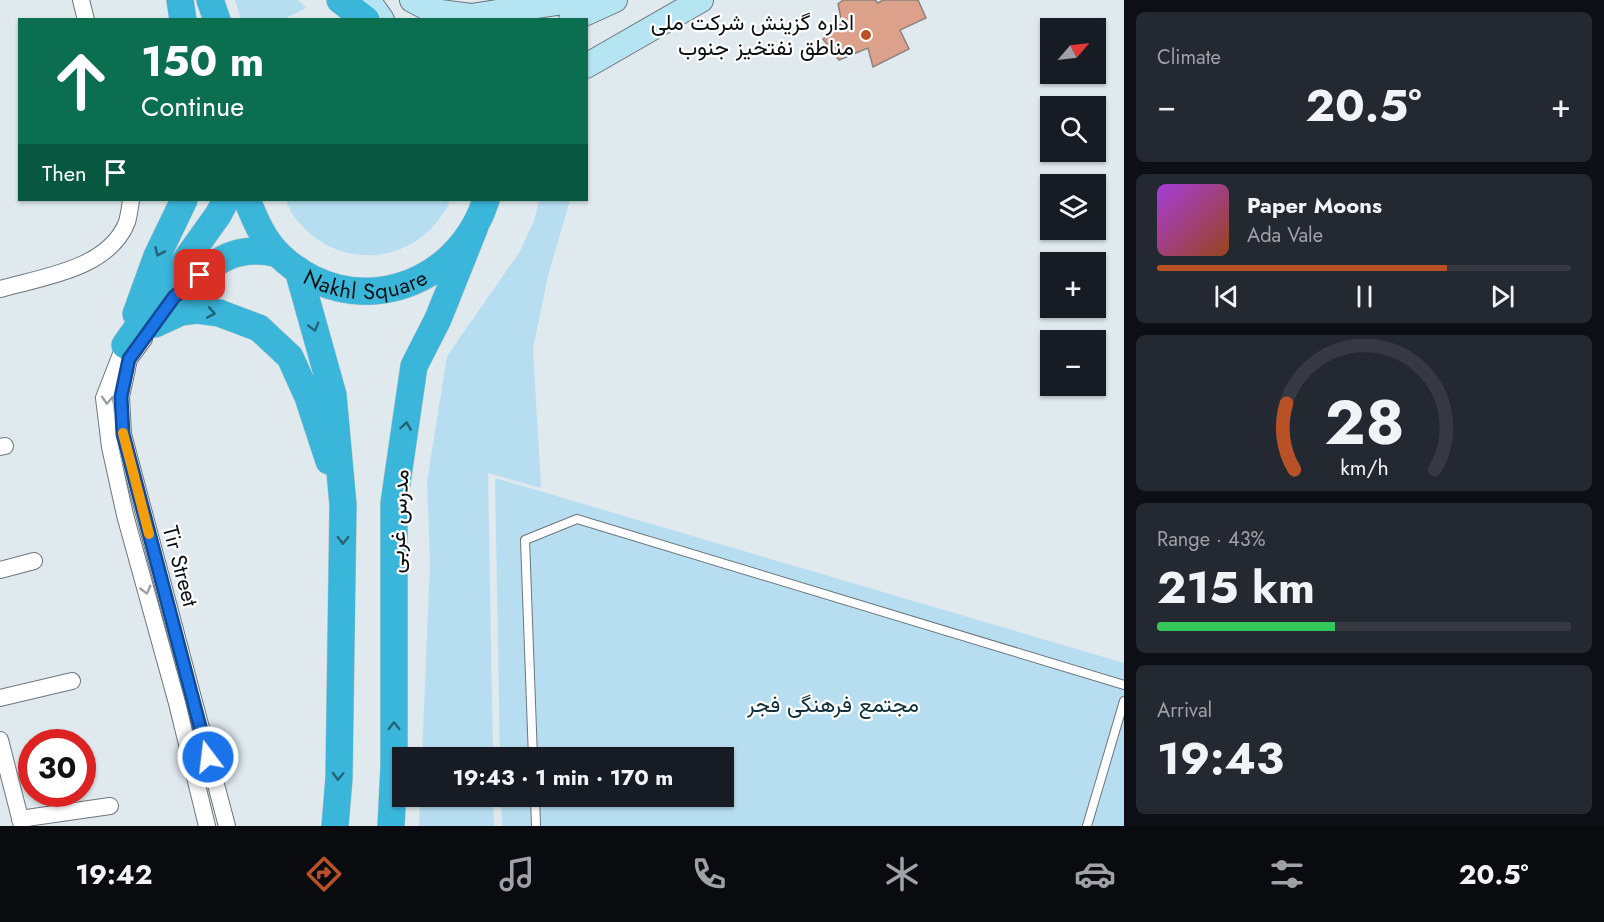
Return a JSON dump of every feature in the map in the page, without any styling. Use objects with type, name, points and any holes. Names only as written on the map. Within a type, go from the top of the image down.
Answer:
[{"type":"highway","points":[[180,0],[183,18]]},
{"type":"highway","points":[[210,0],[216,18]]},
{"type":"highway","points":[[340,0],[363,18]]},
{"type":"highway","points":[[124,345],[157,256],[184,201]]},
{"type":"highway","points":[[124,345],[219,215],[226,201]]},
{"type":"highway","name":"Nakhl Square","points":[[247,201],[258,228],[288,262],[324,284],[352,290],[381,290],[409,284],[435,271],[457,252],[474,229],[486,201]]},
{"type":"highway","name":"مدرس غربی","points":[[391,826],[394,766],[394,503],[414,366],[438,319],[474,229]]},
{"type":"highway","points":[[155,324],[174,297],[213,264],[230,254],[260,249],[288,262],[333,395],[343,505],[336,826]]},
{"type":"highway","points":[[155,324],[182,312],[197,310],[219,314],[259,328],[290,357],[308,397],[343,505]]},
{"type":"main road","points":[[368,0],[381,18]]},
{"type":"main road","points":[[412,0],[433,11],[471,16],[578,0]]},
{"type":"main road","points":[[575,18],[615,0]]},
{"type":"main road","points":[[588,65],[701,0]]},
{"type":"street","points":[[81,0],[86,18]]},
{"type":"street","points":[[0,290],[82,266],[109,249],[126,223],[131,201]]},
{"type":"street","name":"Tir Street","points":[[155,324],[129,359],[121,397],[123,434],[227,826]]},
{"type":"street","name":"Tir Street","points":[[124,345],[104,398],[110,447],[125,515],[177,703],[207,826]]},
{"type":"street","points":[[0,570],[34,561]]},
{"type":"street","points":[[0,698],[72,681]]},
{"type":"street","points":[[0,740],[3,761],[21,822],[110,806]]},
{"type":"lane","points":[[533,747],[525,540],[577,519],[1124,686]]},
{"type":"lane","points":[[1087,826],[1124,701]]},
{"type":"lane","points":[[535,807],[536,826]]},
{"type":"green space","points":[[235,0],[298,0],[306,8],[286,18],[241,18]]},
{"type":"green space","points":[[286,201],[450,201],[446,210],[427,233],[412,243],[396,251],[362,255],[328,246],[305,229],[290,210]]},
{"type":"green space","points":[[539,201],[570,201],[548,276],[533,348],[541,488],[488,473],[493,747],[422,747],[430,562],[427,482],[447,356],[519,253],[534,221]]},
{"type":"green space","name":"مجتمع فرهنگی فجر","points":[[495,478],[1124,663],[1124,826],[502,826],[501,807],[734,807],[734,747],[500,747]]},
{"type":"green space","points":[[420,807],[493,807],[494,826],[419,826]]},
{"type":"building","name":"اداره گزینش شرکت ملی مناطق نفتخیز جنوب","points":[[843,0],[875,0],[878,3],[883,0],[918,0],[926,18],[900,30],[909,49],[873,67],[868,48],[839,60],[823,39],[842,23],[838,4]]},
{"type":"slow traffic","points":[[123,433],[149,534]]},
{"type":"place","name":"اداره گزینش شرکت ملی مناطق نفتخیز جنوب","points":[[866,35]]},
{"type":"route","points":[[200,275],[174,297],[129,359],[121,397],[123,434],[208,757]]}]
